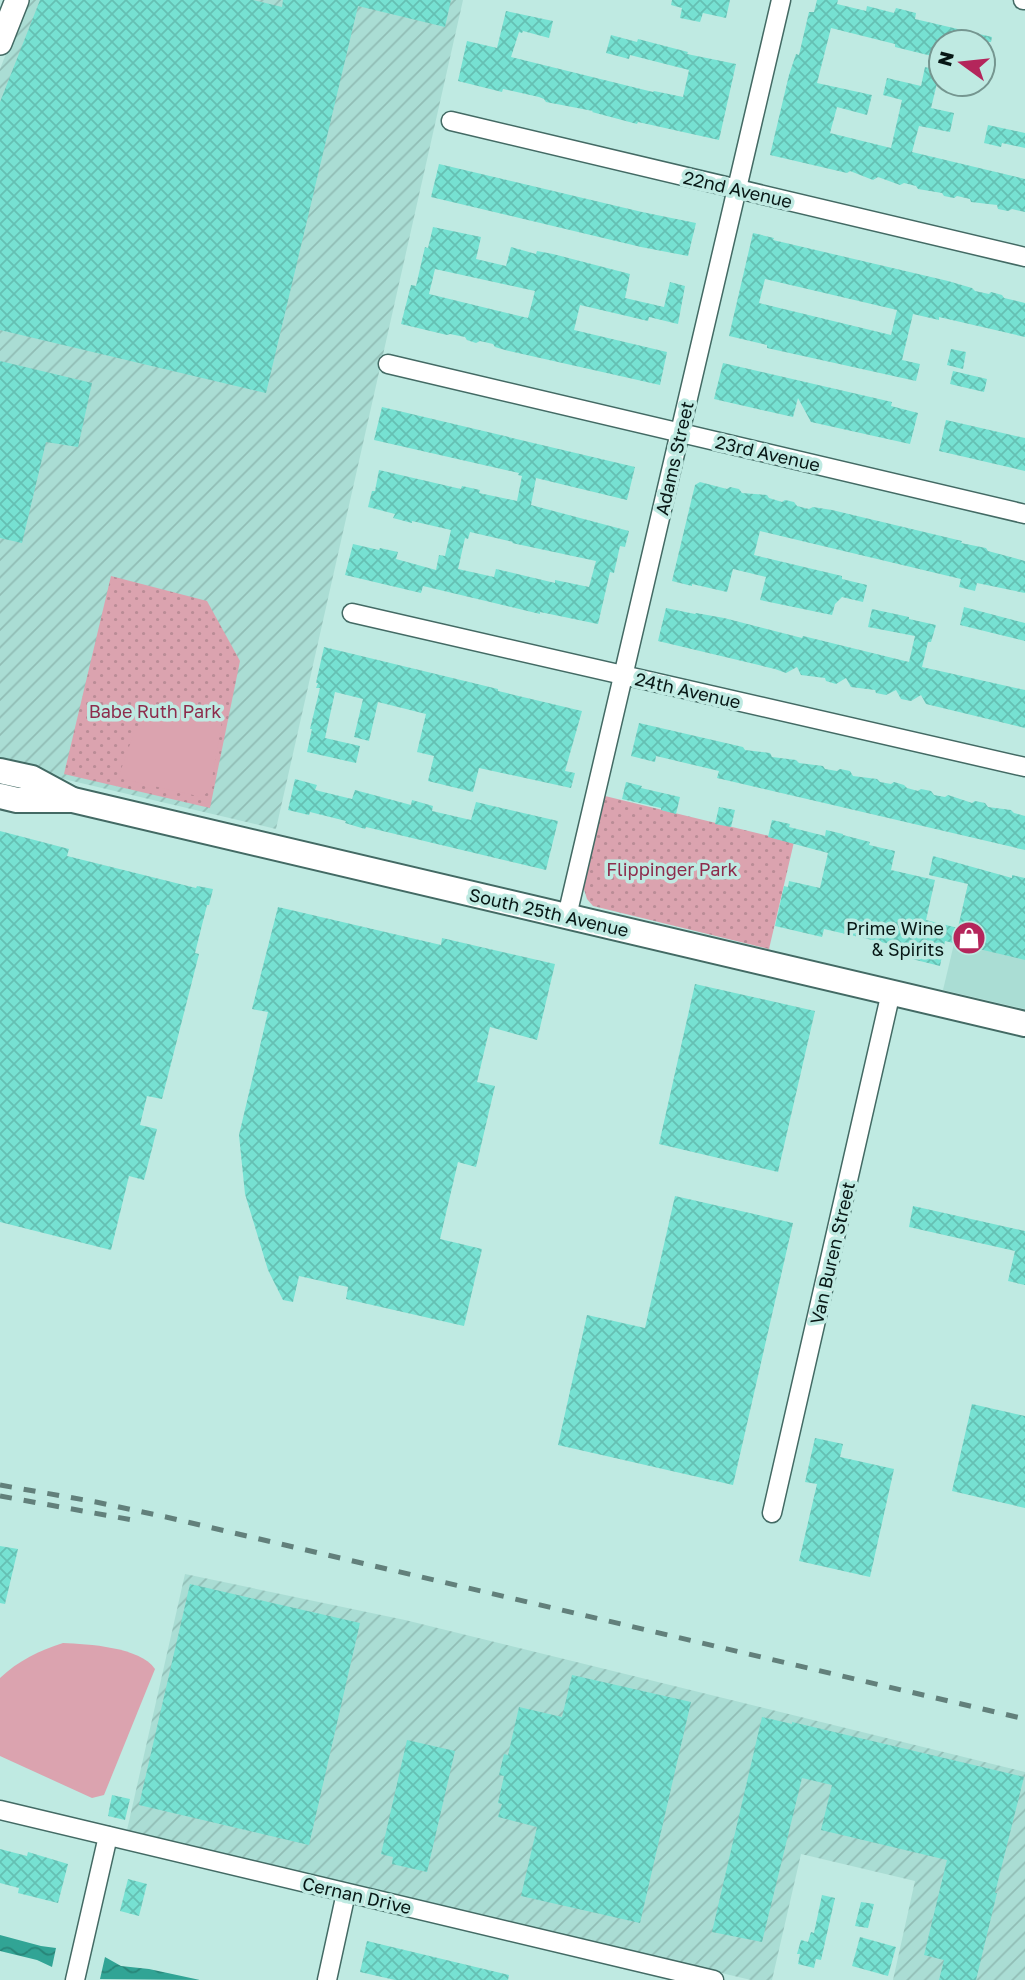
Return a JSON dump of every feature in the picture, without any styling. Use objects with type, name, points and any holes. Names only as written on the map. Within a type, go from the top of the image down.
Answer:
[{"type":"main road","name":"South 25th Avenue","points":[[0,771],[32,778],[73,800]]},
{"type":"main road","name":"South 25th Avenue","points":[[0,796],[17,800],[73,800],[1025,1024]]},
{"type":"street","points":[[0,43],[17,0]]},
{"type":"street","name":"Adams Street","points":[[567,916],[781,0]]},
{"type":"street","name":"22nd Avenue","points":[[451,121],[1025,257]]},
{"type":"street","name":"23rd Avenue","points":[[388,364],[1025,514]]},
{"type":"street","name":"24th Avenue","points":[[352,613],[1025,767]]},
{"type":"street","name":"Van Buren Street","points":[[772,1513],[891,992]]},
{"type":"street","name":"Cernan Drive","points":[[0,1810],[713,1980]]},
{"type":"street","points":[[75,1980],[108,1836]]},
{"type":"street","points":[[327,1980],[346,1892]]},
{"type":"shaded area","points":[[27,0],[463,0],[276,829],[0,764],[0,69]]},
{"type":"shaded area","points":[[968,885],[1025,899],[1025,1009],[943,990]]},
{"type":"shaded area","points":[[185,1574],[405,1620],[1025,1772],[1025,1980],[893,1980],[915,1881],[801,1854],[772,1980],[751,1980],[127,1830]]},
{"type":"green space","name":"Babe Ruth Park","points":[[111,576],[207,601],[240,661],[210,808],[64,774]]},
{"type":"green space","points":[[162,710],[201,710],[223,715],[210,790],[202,797],[118,778],[134,733]]},
{"type":"green space","name":"Flippinger Park","points":[[605,796],[794,842],[769,949],[593,906],[587,899],[583,886]]},
{"type":"green space","points":[[63,1643],[126,1651],[148,1662],[155,1669],[104,1795],[92,1798],[0,1756],[0,1678],[30,1657]]},
{"type":"water","points":[[0,1935],[56,1948],[52,1967],[37,1960],[0,1951]]},
{"type":"water","points":[[105,1957],[121,1966],[200,1980],[100,1979]]},
{"type":"building","points":[[40,0],[253,0],[282,7],[283,0],[451,0],[445,27],[358,6],[266,393],[0,330],[0,102]]},
{"type":"building","points":[[672,0],[730,0],[726,18],[703,13],[700,22],[680,18],[682,8],[671,5]]},
{"type":"building","points":[[817,0],[838,0],[837,4],[866,11],[867,6],[894,13],[896,8],[916,13],[915,19],[954,28],[927,28],[927,55],[831,28],[817,83],[872,95],[867,115],[837,107],[830,133],[891,148],[902,100],[883,95],[887,78],[921,86],[927,68],[927,98],[933,98],[931,108],[954,113],[950,132],[919,126],[912,152],[1025,179],[1025,212],[998,209],[997,205],[971,202],[970,199],[944,196],[942,193],[918,189],[904,183],[900,185],[878,177],[873,180],[850,171],[847,173],[770,155],[789,75],[796,54],[799,55],[809,12],[814,12]]},
{"type":"building","points":[[506,11],[553,21],[549,38],[519,32],[511,57],[653,92],[683,97],[689,70],[630,55],[629,59],[606,53],[611,35],[637,42],[638,39],[688,52],[687,54],[736,64],[719,140],[638,122],[637,124],[593,111],[546,102],[539,97],[503,89],[502,92],[458,81],[467,41],[497,48]]},
{"type":"building","points":[[988,125],[1025,133],[1025,148],[1002,143],[1001,147],[984,143]]},
{"type":"building","points":[[439,164],[696,223],[688,256],[431,197]]},
{"type":"building","points":[[433,227],[481,237],[476,259],[506,266],[511,247],[536,254],[537,251],[553,254],[630,274],[625,298],[664,307],[670,282],[685,286],[678,324],[649,317],[648,321],[580,305],[574,330],[667,352],[660,385],[401,324],[411,285],[416,286],[425,247],[428,248]],"holes":[[[435,269],[535,291],[528,318],[429,294]]]},
{"type":"building","points":[[753,233],[948,281],[975,291],[989,294],[991,292],[1025,303],[1025,337],[939,317],[939,320],[913,314],[902,360],[920,364],[916,381],[767,348],[767,345],[729,336]],"holes":[[[765,279],[897,310],[891,335],[759,303]]]},
{"type":"building","points":[[951,349],[966,352],[963,369],[947,365]]},
{"type":"building","points":[[0,361],[92,383],[78,447],[46,442],[22,543],[0,538]]},
{"type":"building","points":[[723,363],[892,402],[891,406],[918,413],[910,444],[811,422],[798,398],[793,417],[714,399]]},
{"type":"building","points":[[953,371],[987,379],[984,392],[950,384]]},
{"type":"building","points":[[382,407],[635,467],[627,500],[536,478],[531,505],[629,531],[625,547],[620,546],[614,573],[610,572],[598,624],[540,614],[423,586],[421,593],[345,575],[353,544],[398,552],[396,559],[436,570],[439,555],[445,556],[451,530],[393,518],[395,514],[368,507],[372,491],[375,491],[379,470],[461,489],[462,486],[480,490],[479,493],[517,501],[522,476],[518,475],[519,473],[374,440]],"holes":[[[470,532],[596,561],[589,587],[555,580],[555,583],[496,569],[494,577],[458,569],[465,538],[468,539]]]},
{"type":"building","points":[[946,420],[1025,438],[1025,471],[939,451]]},
{"type":"building","points":[[700,482],[727,489],[739,489],[742,493],[767,495],[769,498],[794,502],[797,506],[809,509],[813,507],[832,510],[962,541],[961,543],[1025,561],[1025,593],[977,583],[975,591],[959,587],[961,579],[760,531],[754,555],[842,576],[842,579],[867,585],[863,602],[842,597],[835,604],[832,615],[760,600],[766,577],[733,569],[727,592],[672,581],[695,485]]},
{"type":"building","points":[[964,607],[1025,623],[1025,641],[960,625]]},
{"type":"building","points":[[666,608],[724,618],[909,662],[915,636],[868,627],[872,609],[936,625],[931,642],[928,642],[922,667],[1025,690],[1025,728],[926,704],[921,695],[911,701],[901,699],[896,690],[886,695],[876,693],[875,690],[851,687],[846,678],[836,684],[826,681],[825,678],[801,675],[797,667],[786,673],[658,641]]},
{"type":"building","points":[[324,647],[582,711],[565,771],[575,773],[571,788],[479,768],[473,792],[428,781],[434,756],[417,752],[426,714],[378,702],[369,741],[354,737],[363,699],[335,692],[325,738],[360,746],[356,763],[307,752],[320,688],[316,688],[316,683]]},
{"type":"building","points":[[639,723],[743,747],[745,750],[770,753],[772,757],[823,766],[825,769],[850,771],[853,776],[891,784],[894,782],[918,791],[931,791],[934,795],[948,795],[972,803],[985,803],[988,807],[1011,810],[1025,816],[1025,850],[717,778],[719,771],[656,756],[655,762],[631,756]]},
{"type":"building","points":[[295,779],[317,785],[315,790],[352,799],[355,790],[411,805],[412,800],[433,806],[432,811],[471,820],[476,802],[558,821],[546,870],[366,827],[365,829],[310,812],[309,815],[288,810]]},
{"type":"building","points":[[626,782],[680,797],[676,814],[622,799]]},
{"type":"building","points":[[719,807],[735,810],[731,827],[715,824]]},
{"type":"building","points":[[772,820],[825,836],[826,830],[843,834],[870,842],[869,845],[895,851],[891,870],[935,880],[926,920],[958,928],[968,884],[929,875],[933,856],[1012,878],[1012,875],[1025,878],[1025,960],[945,941],[940,966],[892,954],[894,945],[824,929],[822,937],[775,926],[784,886],[788,887],[789,881],[820,888],[828,853],[768,837]]},
{"type":"building","points":[[0,831],[69,849],[67,856],[196,888],[213,889],[195,953],[199,954],[162,1099],[147,1096],[140,1125],[157,1129],[144,1180],[129,1176],[111,1250],[0,1222]]},
{"type":"building","points":[[278,907],[441,945],[442,938],[555,964],[537,1040],[490,1027],[477,1082],[495,1086],[476,1167],[458,1162],[440,1239],[482,1249],[464,1326],[346,1299],[348,1287],[299,1276],[293,1302],[283,1300],[268,1270],[245,1194],[239,1135],[268,1012],[252,1009]]},
{"type":"building","points":[[695,984],[815,1011],[778,1172],[659,1144]]},
{"type":"building","points":[[675,1196],[793,1223],[733,1485],[558,1445],[587,1315],[645,1328]]},
{"type":"building","points":[[913,1206],[1025,1231],[1025,1285],[1008,1281],[1015,1251],[909,1227]]},
{"type":"building","points":[[972,1404],[1025,1416],[1025,1508],[952,1491]]},
{"type":"building","points":[[815,1438],[843,1444],[840,1457],[894,1469],[870,1577],[799,1561],[817,1484],[805,1482]]},
{"type":"building","points":[[0,1546],[18,1549],[5,1604],[0,1603]]},
{"type":"building","points":[[190,1584],[360,1623],[309,1845],[139,1805]]},
{"type":"building","points":[[572,1675],[691,1702],[640,1923],[521,1896],[537,1827],[498,1817],[504,1776],[499,1775],[504,1754],[508,1755],[519,1707],[562,1717]]},
{"type":"building","points":[[762,1717],[1024,1777],[976,1980],[939,1980],[944,1960],[924,1955],[947,1860],[821,1830],[832,1785],[802,1778],[762,1942],[712,1932]]},
{"type":"building","points":[[407,1740],[455,1751],[427,1872],[392,1864],[393,1857],[381,1854]]},
{"type":"building","points":[[112,1795],[130,1799],[125,1820],[108,1816]]},
{"type":"building","points":[[0,1849],[27,1856],[28,1852],[68,1864],[58,1903],[18,1893],[19,1888],[0,1883]]},
{"type":"building","points":[[128,1879],[147,1884],[139,1916],[120,1911]]},
{"type":"building","points":[[822,1895],[835,1898],[821,1960],[816,1959],[814,1968],[798,1964],[800,1954],[797,1954],[801,1940],[808,1942],[811,1932],[814,1933]]},
{"type":"building","points":[[861,1902],[874,1904],[868,1928],[855,1926]]},
{"type":"building","points":[[860,1937],[896,1947],[888,1976],[852,1966]]},
{"type":"building","points":[[367,1941],[509,1975],[508,1980],[395,1980],[360,1972]]},
{"type":"railway","points":[[0,1485],[166,1517],[1025,1719]]},
{"type":"railway","points":[[0,1496],[138,1521]]},
{"type":"place","name":"Prime Wine & Spirits","points":[[969,938]]}]
